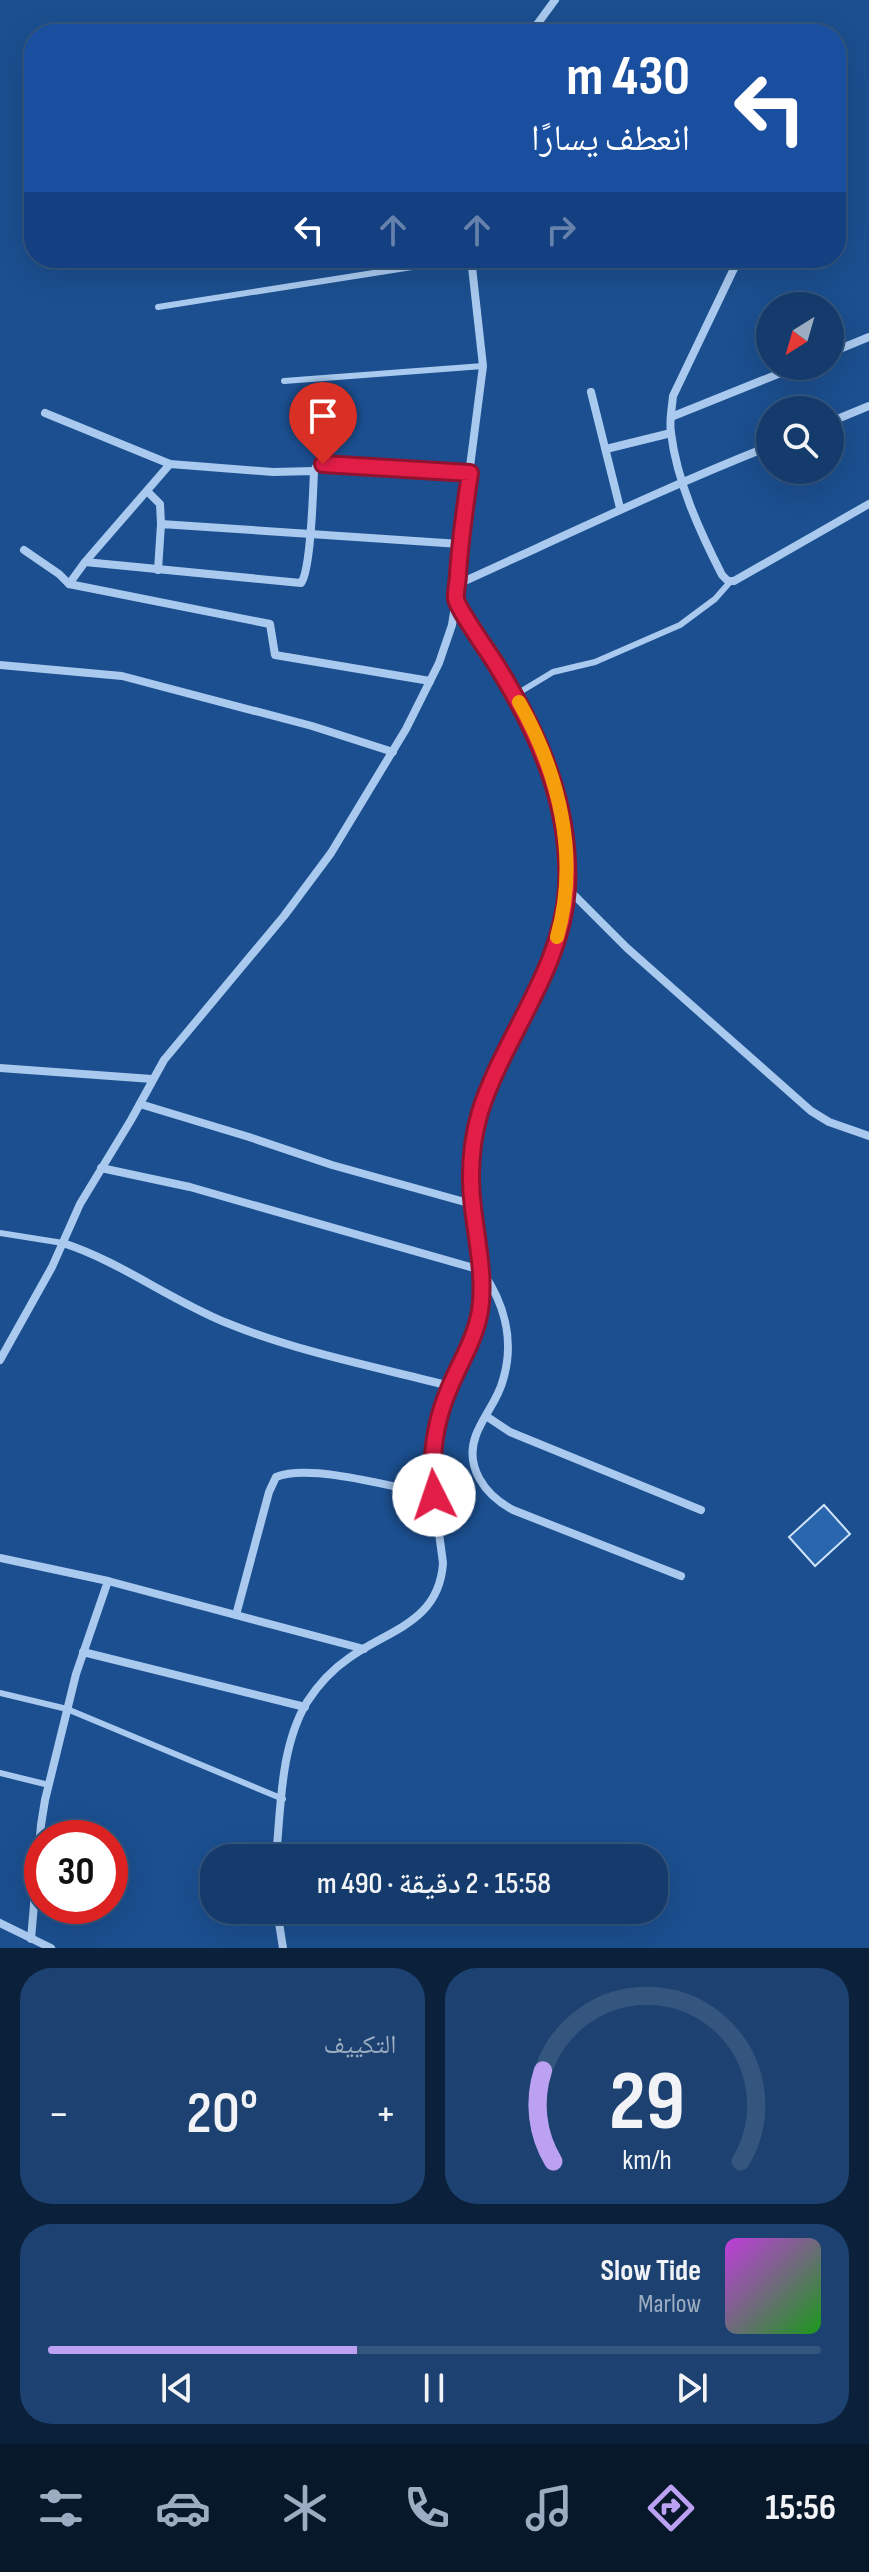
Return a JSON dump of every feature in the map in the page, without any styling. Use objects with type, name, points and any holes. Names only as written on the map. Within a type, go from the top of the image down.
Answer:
[{"type":"street","points":[[537,24],[555,0]]},
{"type":"street","points":[[0,1360],[63,1243],[80,1204],[152,1079],[178,1041],[316,874],[353,820],[393,752],[446,644],[456,600],[460,544],[483,366],[471,268]]},
{"type":"street","points":[[734,268],[673,396],[671,417],[671,433],[682,481],[719,569],[730,582],[869,504]]},
{"type":"street","points":[[844,347],[869,337]]},
{"type":"street","points":[[671,417],[763,380]]},
{"type":"street","points":[[591,392],[620,508]]},
{"type":"street","points":[[844,416],[869,406]]},
{"type":"street","points":[[45,413],[170,464],[273,472],[314,471]]},
{"type":"street","points":[[606,449],[671,433]]},
{"type":"street","points":[[458,584],[620,508],[756,452]]},
{"type":"street","points":[[69,584],[170,464]]},
{"type":"street","points":[[85,562],[301,583],[305,578],[316,467],[323,464],[470,473]]},
{"type":"street","points":[[148,492],[160,504],[158,570]]},
{"type":"street","points":[[161,524],[460,544]]},
{"type":"street","points":[[24,550],[69,584],[270,624],[275,655],[430,681]]},
{"type":"street","points":[[278,1844],[290,1747],[305,1707],[326,1677],[364,1649],[419,1617],[437,1593],[443,1563],[434,1495],[434,1441],[450,1386],[469,1351],[481,1301],[471,1160],[479,1116],[548,964],[560,927],[567,888],[564,830],[555,788],[541,747],[515,695],[456,600]]},
{"type":"street","points":[[0,665],[122,676],[312,726],[393,752]]},
{"type":"street","points":[[567,888],[627,948],[811,1111],[829,1122],[869,1136]]},
{"type":"street","points":[[0,1068],[152,1079]]},
{"type":"street","points":[[140,1104],[332,1165],[472,1204]]},
{"type":"street","points":[[101,1168],[190,1187],[481,1270],[500,1299],[507,1331],[506,1371],[499,1392],[476,1435],[472,1455],[479,1478],[493,1497],[513,1510],[681,1576]]},
{"type":"street","points":[[63,1243],[97,1256],[196,1309],[257,1335],[450,1386]]},
{"type":"street","points":[[486,1416],[519,1436],[701,1510]]},
{"type":"street","points":[[236,1615],[266,1502],[276,1477],[290,1473],[327,1475],[434,1495]]},
{"type":"street","points":[[0,1558],[108,1581],[364,1649]]},
{"type":"street","points":[[31,1939],[41,1825],[49,1785],[83,1652],[108,1581]]},
{"type":"street","points":[[83,1652],[305,1707]]},
{"type":"street","points":[[0,1923],[51,1948]]},
{"type":"street","points":[[279,1924],[283,1948]]},
{"type":"lane","points":[[158,307],[406,268]]},
{"type":"lane","points":[[284,381],[483,366]]},
{"type":"lane","points":[[515,695],[553,672],[595,662],[680,625],[715,599],[730,582]]},
{"type":"lane","points":[[0,1233],[63,1243]]},
{"type":"lane","points":[[0,1693],[67,1709],[283,1799]]},
{"type":"lane","points":[[0,1773],[49,1785]]},
{"type":"building","points":[[824,1505],[850,1534],[815,1566],[789,1537]]},
{"type":"slow traffic","points":[[519,702],[551,774],[564,830],[567,888],[557,937]]},
{"type":"route","points":[[323,464],[470,473],[456,600],[529,720],[551,774],[564,830],[567,888],[555,946],[486,1095],[474,1138],[471,1182],[481,1270],[480,1311],[469,1351],[450,1386],[438,1422],[432,1458],[434,1495]]}]
